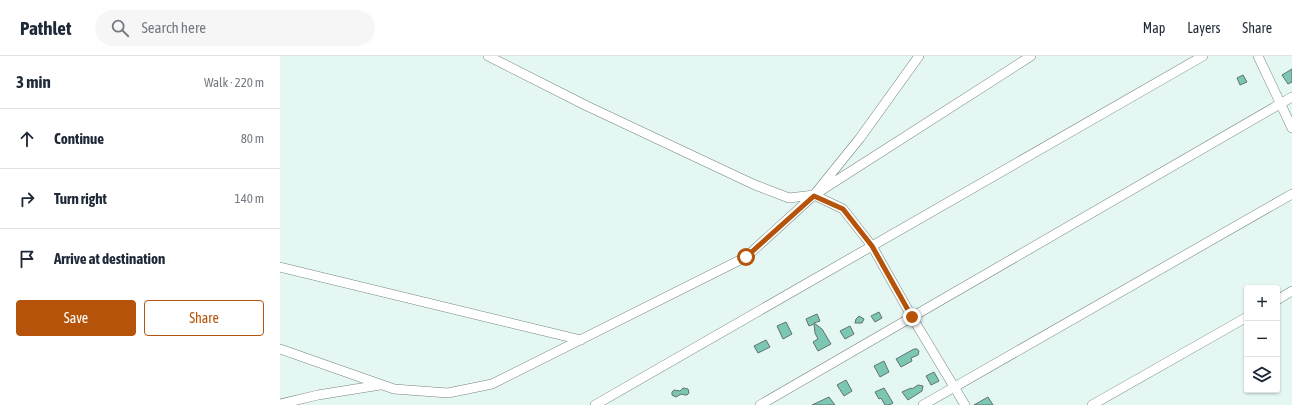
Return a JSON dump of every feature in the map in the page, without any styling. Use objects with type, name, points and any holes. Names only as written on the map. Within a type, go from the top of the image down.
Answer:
[{"type":"street","points":[[488,56],[587,106],[755,185],[790,198],[814,196],[843,209],[872,246],[912,317],[965,405]]},
{"type":"street","points":[[814,196],[860,138],[919,56]]},
{"type":"street","points":[[280,350],[394,389],[448,393],[492,384],[746,257],[814,196],[1031,56]]},
{"type":"street","points":[[595,405],[1203,56]]},
{"type":"street","points":[[1258,56],[1292,128]]},
{"type":"street","points":[[760,405],[1292,97]]},
{"type":"street","points":[[923,405],[1292,194]]},
{"type":"street","points":[[280,267],[581,340]]},
{"type":"street","points":[[1280,298],[1292,291]]},
{"type":"street","points":[[1092,405],[1244,319]]},
{"type":"street","points":[[280,404],[318,395],[381,385]]},
{"type":"building","points":[[1292,69],[1292,82],[1288,84],[1282,75]]},
{"type":"building","points":[[1243,75],[1247,82],[1240,85],[1237,78]]},
{"type":"building","points":[[879,312],[882,318],[875,322],[871,316]]},
{"type":"building","points":[[817,314],[820,321],[814,323],[822,329],[831,344],[818,351],[813,342],[818,339],[815,333],[814,324],[809,326],[806,319]]},
{"type":"building","points":[[859,316],[864,319],[862,323],[855,323],[856,319]]},
{"type":"building","points":[[786,322],[792,334],[783,339],[777,326]]},
{"type":"building","points":[[850,326],[854,334],[845,339],[840,331]]},
{"type":"building","points":[[766,340],[770,347],[758,353],[754,346]]},
{"type":"building","points":[[914,349],[919,351],[918,355],[911,358],[912,361],[901,367],[896,359]]},
{"type":"building","points":[[884,361],[889,372],[880,377],[874,366]]},
{"type":"building","points":[[934,372],[939,381],[931,385],[926,376]]},
{"type":"building","points":[[846,380],[852,391],[844,396],[837,385]]},
{"type":"building","points":[[918,385],[923,386],[922,391],[908,400],[902,392],[911,388],[912,389]]},
{"type":"building","points":[[683,388],[688,389],[689,393],[687,395],[681,394],[676,397],[672,395],[674,390],[680,391]]},
{"type":"building","points":[[884,388],[893,403],[889,405],[885,405],[875,392]]},
{"type":"building","points":[[829,397],[835,405],[812,405]]},
{"type":"building","points":[[988,397],[993,405],[974,405]]},
{"type":"route","points":[[746,257],[814,196],[843,209],[872,246],[912,317]]}]
